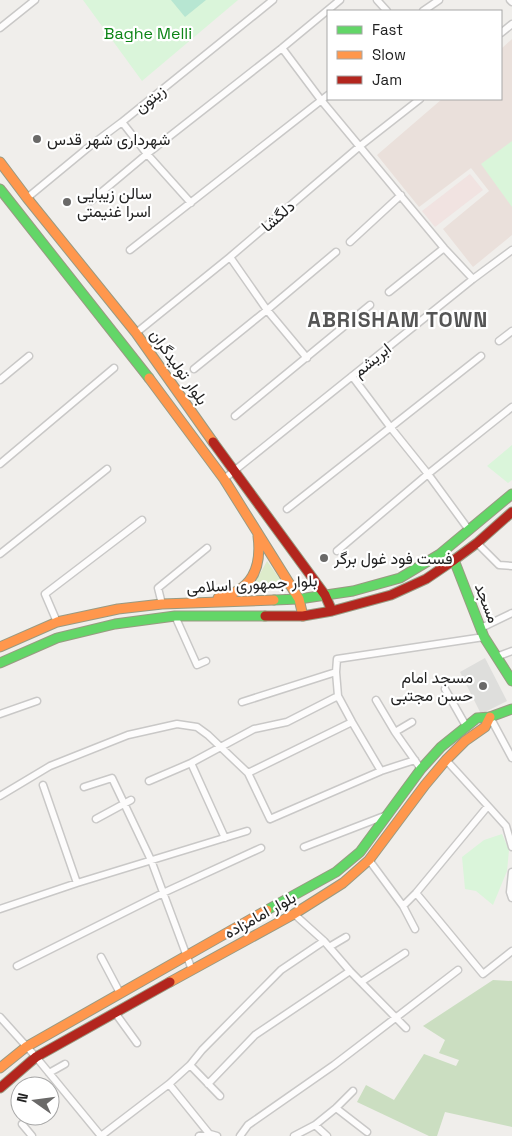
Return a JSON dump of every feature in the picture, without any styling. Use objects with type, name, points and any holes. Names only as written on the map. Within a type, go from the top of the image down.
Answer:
[{"type":"main road","name":"بلوار تولیدگران","points":[[0,162],[136,333],[325,595],[332,611]]},
{"type":"main road","name":"بلوار تولیدگران","points":[[1,191],[135,359],[224,479],[299,599],[303,616]]},
{"type":"main road","name":"بلوار جمهوری اسلامی","points":[[0,647],[57,622],[118,608],[162,604],[299,599],[353,591],[400,578],[440,554],[512,494]]},
{"type":"main road","name":"بلوار جمهوری اسلامی","points":[[0,663],[57,638],[115,624],[175,616],[303,616],[332,611],[391,595],[426,579],[454,560],[477,543],[512,512]]},
{"type":"main road","points":[[206,602],[238,592],[254,576],[260,546],[256,529]]},
{"type":"main road","name":"مسجد","points":[[454,560],[484,637],[512,681]]},
{"type":"main road","name":"بلوار امامزاده","points":[[0,1068],[26,1047],[336,872],[360,852],[421,769],[441,747],[477,718],[490,718],[512,708]]},
{"type":"main road","name":"بلوار امامزاده","points":[[0,1088],[36,1057],[294,914],[343,883],[369,860],[446,760],[485,726],[490,718]]},
{"type":"street","points":[[0,28],[35,0]]},
{"type":"street","name":"زیتون","points":[[27,198],[273,0]]},
{"type":"street","points":[[328,10],[340,0]]},
{"type":"street","points":[[377,0],[386,10]]},
{"type":"street","points":[[424,10],[439,0]]},
{"type":"street","points":[[91,201],[327,11]]},
{"type":"street","points":[[502,32],[512,24]]},
{"type":"street","points":[[282,48],[321,100],[444,248],[473,280]]},
{"type":"street","points":[[130,250],[327,96]]},
{"type":"street","name":"دلگشا","points":[[136,333],[230,257],[360,146],[419,100]]},
{"type":"street","points":[[122,122],[147,154],[191,203]]},
{"type":"street","points":[[350,242],[401,195]]},
{"type":"street","points":[[389,292],[444,248]]},
{"type":"street","name":"ابریشم","points":[[224,479],[512,250]]},
{"type":"street","points":[[194,369],[336,252]]},
{"type":"street","points":[[230,257],[267,310],[307,358]]},
{"type":"street","points":[[234,416],[370,305]]},
{"type":"street","points":[[499,341],[512,331]]},
{"type":"street","points":[[0,380],[29,356]]},
{"type":"street","points":[[287,509],[481,356]]},
{"type":"street","points":[[0,464],[114,368]]},
{"type":"street","points":[[352,376],[469,530]]},
{"type":"street","points":[[337,550],[512,406]]},
{"type":"street","points":[[0,554],[107,469]]},
{"type":"street","points":[[57,622],[45,594],[142,520]]},
{"type":"street","points":[[477,543],[499,565],[512,566]]},
{"type":"street","points":[[162,604],[158,588],[208,548]]},
{"type":"street","points":[[481,628],[512,613]]},
{"type":"street","points":[[175,616],[198,665],[206,660]]},
{"type":"street","points":[[381,771],[338,696],[337,659],[484,637]]},
{"type":"street","points":[[496,658],[512,651]]},
{"type":"street","points":[[242,702],[336,672]]},
{"type":"street","points":[[445,688],[466,726]]},
{"type":"street","points":[[149,781],[191,763],[254,729],[287,722],[338,696]]},
{"type":"street","points":[[376,700],[395,732],[421,769]]},
{"type":"street","points":[[0,714],[37,701]]},
{"type":"street","points":[[490,718],[512,758]]},
{"type":"street","points":[[248,773],[352,722]]},
{"type":"street","points":[[395,732],[412,722]]},
{"type":"street","points":[[0,796],[50,766],[128,735],[177,724],[196,727],[208,735],[248,773],[270,819],[381,771],[415,760]]},
{"type":"street","points":[[446,760],[488,806],[509,825],[512,847]]},
{"type":"street","points":[[191,763],[226,838]]},
{"type":"street","points":[[84,787],[112,778],[151,860],[185,956],[192,970]]},
{"type":"street","points":[[43,785],[77,882]]},
{"type":"street","points":[[96,819],[131,800]]},
{"type":"street","points":[[403,906],[488,806]]},
{"type":"street","points":[[304,847],[388,815]]},
{"type":"street","points":[[0,909],[77,882],[247,831]]},
{"type":"street","points":[[18,966],[163,893],[261,848]]},
{"type":"street","points":[[369,860],[403,906],[415,930]]},
{"type":"street","points":[[511,894],[512,872]]},
{"type":"street","points":[[416,893],[483,974],[512,951]]},
{"type":"street","points":[[294,914],[327,944],[350,971],[406,1028]]},
{"type":"street","points":[[0,1017],[36,1057],[101,1136],[190,1065],[202,1050],[281,970],[327,944],[346,937]]},
{"type":"street","points":[[361,982],[405,953]]},
{"type":"street","points":[[101,957],[120,993]]},
{"type":"street","points":[[240,1136],[248,1125],[334,1065],[458,970]]},
{"type":"street","points":[[208,1084],[255,1036],[350,971]]},
{"type":"street","points":[[116,1014],[137,1042]]},
{"type":"street","points":[[49,1074],[65,1064]]},
{"type":"street","points":[[190,1065],[220,1096]]},
{"type":"street","points":[[168,1084],[210,1135]]},
{"type":"street","points":[[294,1136],[315,1125],[336,1108],[353,1090]]},
{"type":"street","points":[[336,1108],[367,1132]]},
{"type":"street","points":[[315,1125],[327,1136]]},
{"type":"street","points":[[24,1126],[32,1136]]},
{"type":"street","points":[[199,1136],[217,1136]]},
{"type":"shaded area","points":[[512,39],[512,235],[473,267],[443,229],[489,191],[471,168],[419,207],[377,155],[441,100],[502,100],[502,48]]},
{"type":"shaded area","points":[[470,174],[483,190],[435,227],[422,211]]},
{"type":"shaded area","name":"مسجد امام حسن مجتبی","points":[[485,658],[507,701],[481,714],[460,672]]},
{"type":"green space","name":"Baghe Melli","points":[[83,0],[238,0],[142,81]]},
{"type":"green space","points":[[171,0],[206,0],[185,17]]},
{"type":"green space","points":[[512,141],[512,207],[481,164]]},
{"type":"green space","points":[[512,445],[512,480],[508,483],[487,466]]},
{"type":"green space","points":[[267,561],[287,589],[248,588],[257,579]]},
{"type":"green space","points":[[502,834],[509,850],[507,871],[493,905],[476,891],[465,889],[462,857],[484,840]]},
{"type":"green space","points":[[493,980],[512,981],[512,1127],[445,1112],[437,1136],[429,1136],[357,1102],[366,1085],[394,1100],[424,1054],[456,1066],[459,1060],[439,1053],[445,1040],[423,1026]]},
{"type":"traffic: fast","points":[[0,189],[149,378]]},
{"type":"traffic: fast","points":[[274,600],[299,599],[353,591],[400,578],[440,554],[512,494]]},
{"type":"traffic: fast","points":[[454,560],[484,637],[512,681]]},
{"type":"traffic: fast","points":[[0,663],[57,638],[115,624],[175,616],[265,616]]},
{"type":"traffic: fast","points":[[267,910],[336,872],[360,852],[421,769],[441,747],[477,718],[490,717],[512,709]]},
{"type":"traffic: slow","points":[[0,162],[136,333],[213,442]]},
{"type":"traffic: slow","points":[[149,378],[224,479],[299,599],[303,616]]},
{"type":"traffic: slow","points":[[218,598],[230,595],[247,584],[256,568],[259,548],[258,536]]},
{"type":"traffic: slow","points":[[0,647],[57,622],[118,609],[162,604],[274,600]]},
{"type":"traffic: slow","points":[[170,982],[294,914],[343,883],[369,860],[446,760],[465,741],[485,727],[490,717]]},
{"type":"traffic: slow","points":[[0,1068],[26,1047],[267,910]]},
{"type":"traffic: jam","points":[[213,442],[325,595],[332,611]]},
{"type":"traffic: jam","points":[[265,616],[303,616],[332,611],[391,595],[426,579],[454,560],[477,543],[512,512]]},
{"type":"traffic: jam","points":[[0,1088],[36,1057],[170,982]]},
{"type":"place","name":"شهرداری شهر قدس","points":[[37,139]]},
{"type":"place","name":"سالن زیبایی اسرا غنیمتی","points":[[67,202]]},
{"type":"place","name":"فست فود غول برگر","points":[[324,558]]},
{"type":"place","name":"مسجد امام حسن مجتبی","points":[[483,686]]},
{"type":"district","name":"ABRISHAM TOWN","points":[[398,319]]}]
